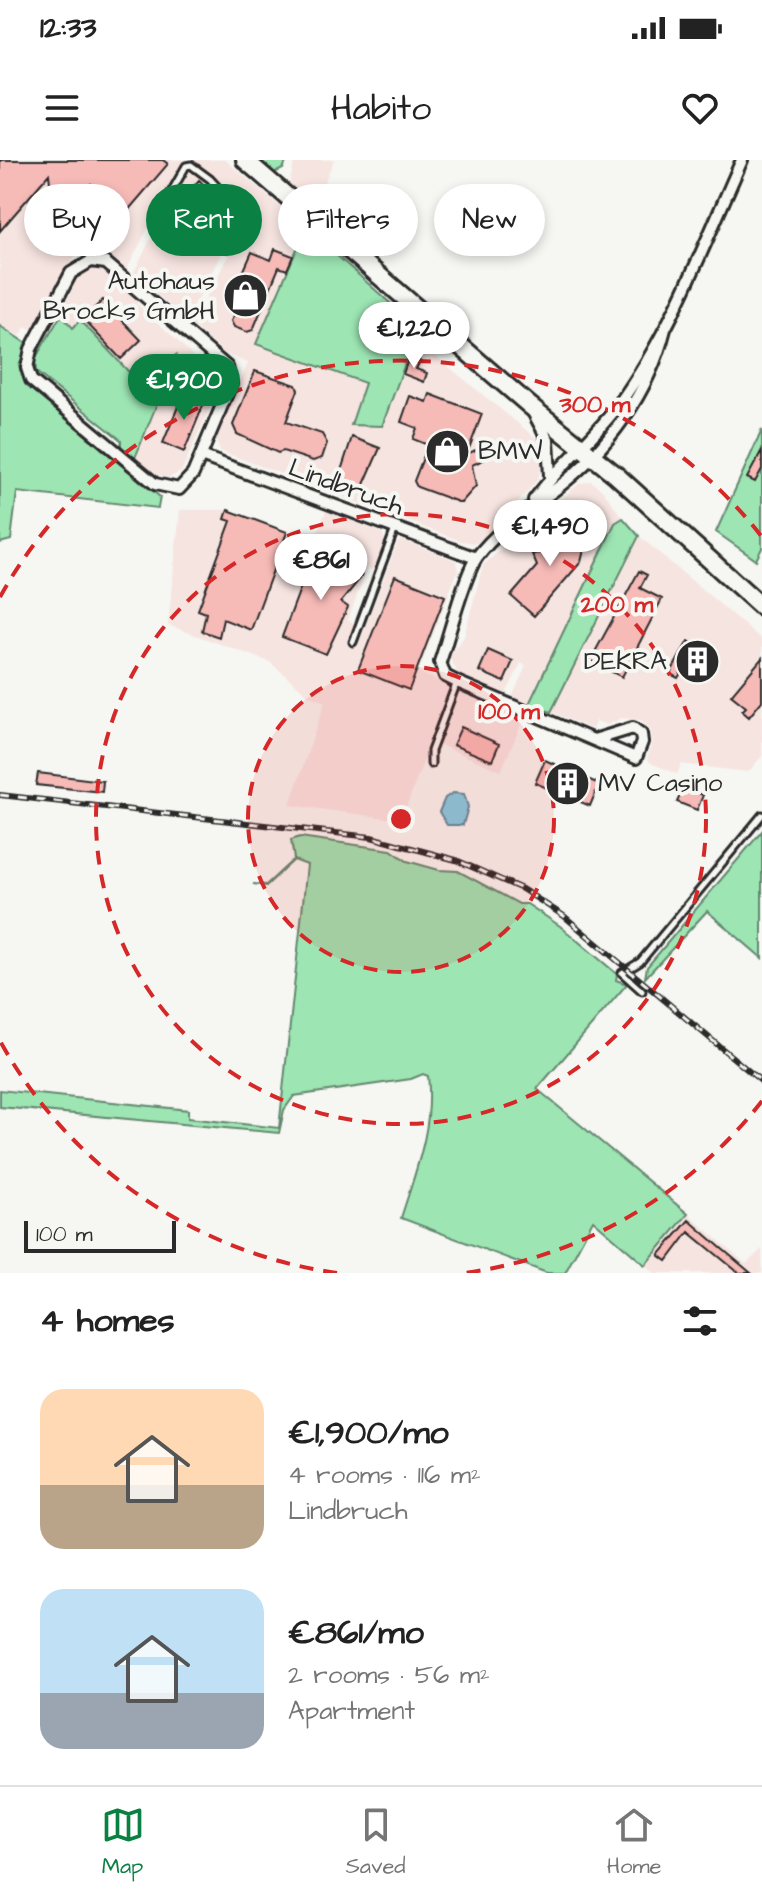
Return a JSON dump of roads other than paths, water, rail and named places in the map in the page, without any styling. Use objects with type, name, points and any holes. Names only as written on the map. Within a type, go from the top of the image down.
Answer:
[{"type":"main road","points":[[245,160],[586,451],[762,607]]},
{"type":"street","points":[[594,740],[633,728],[641,734],[642,742],[636,758],[457,682],[445,676],[440,662],[476,558],[528,508],[557,488],[646,384],[665,329],[742,160]]},
{"type":"street","points":[[91,261],[106,263],[227,367],[231,384],[201,456],[188,483],[179,489],[155,484],[31,380],[27,368],[31,349],[76,267],[91,261]]},
{"type":"street","points":[[529,405],[548,440],[552,464],[550,478]]},
{"type":"street","points":[[528,508],[550,478],[586,451]]},
{"type":"street","name":"Lindbruch","points":[[201,456],[476,558]]},
{"type":"lane","points":[[176,184],[186,166],[191,165],[215,184]]},
{"type":"lane","points":[[353,642],[396,528]]},
{"type":"lane","points":[[431,764],[431,751],[457,682]]},
{"type":"lane","points":[[642,991],[622,973],[640,962],[762,815]]},
{"type":"water","points":[[453,793],[464,794],[468,807],[463,825],[447,825],[439,812],[445,798]]},
{"type":"railway","points":[[0,795],[371,837],[456,860],[522,889],[564,916],[762,1082]]},
{"type":"place","name":"Autohaus Brocks GmbH","points":[[246,296]]},
{"type":"place","name":"BMW","points":[[447,451]]},
{"type":"place","name":"DEKRA","points":[[698,661]]},
{"type":"place","name":"MV Casino","points":[[567,783]]}]
